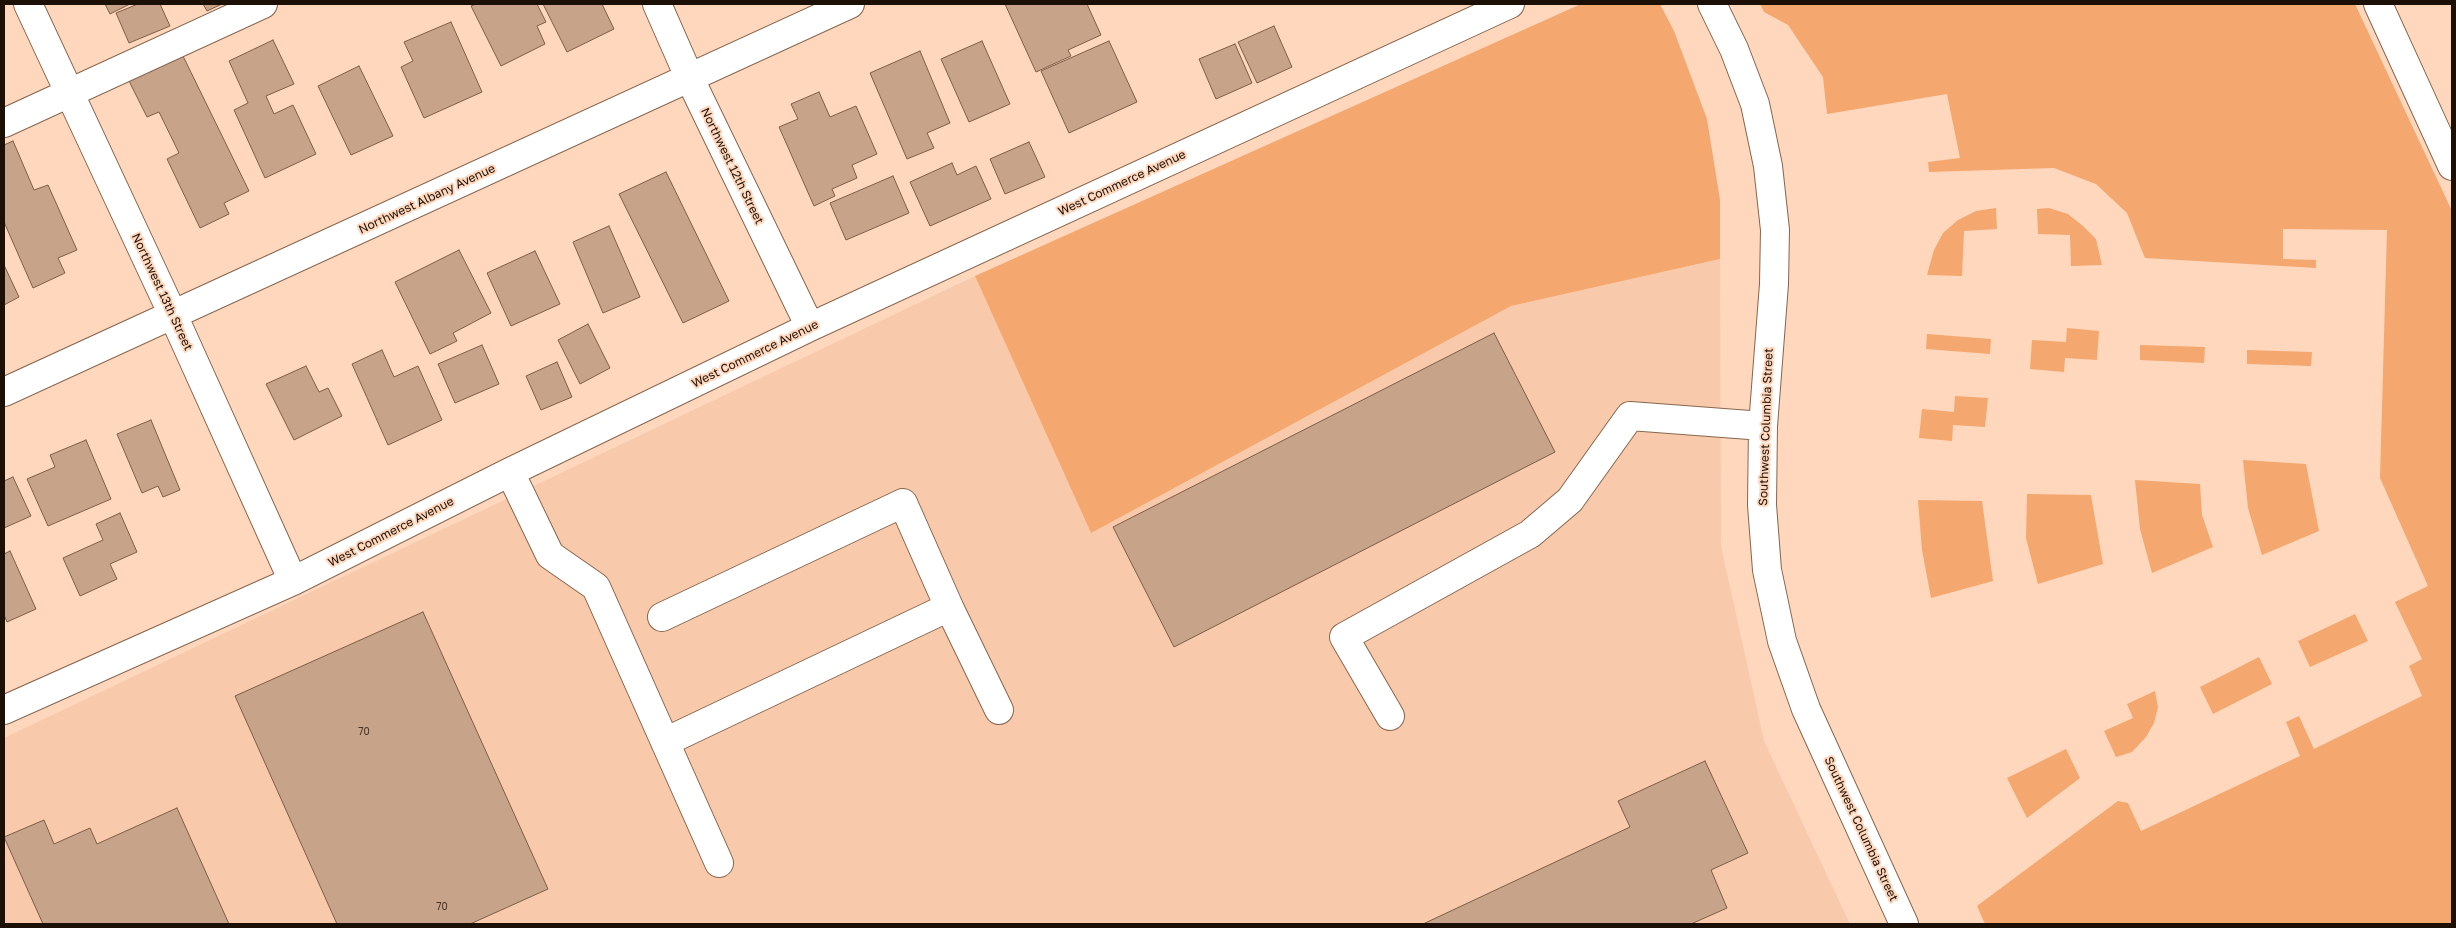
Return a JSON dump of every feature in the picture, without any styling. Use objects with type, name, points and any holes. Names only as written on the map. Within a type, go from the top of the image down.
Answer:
[{"type":"street","name":"Northwest 13th Street","points":[[28,4],[173,315],[293,581]]},
{"type":"street","points":[[4,123],[263,4]]},
{"type":"street","name":"Northwest 12th Street","points":[[657,4],[690,79],[810,327]]},
{"type":"street","name":"Northwest Albany Avenue","points":[[4,392],[850,4]]},
{"type":"street","name":"West Commerce Avenue","points":[[4,710],[293,581],[510,472],[810,327],[1510,4]]},
{"type":"street","name":"Southwest Columbia Street","points":[[1712,4],[1734,49],[1754,104],[1768,166],[1775,230],[1763,426],[1762,505],[1767,570],[1782,641],[1806,709],[1904,924]]},
{"type":"street","points":[[2378,4],[2452,166]]},
{"type":"street","points":[[1390,716],[1344,637],[1530,534],[1570,500],[1630,416],[1763,426]]},
{"type":"street","points":[[510,472],[550,554],[596,587],[719,863]]},
{"type":"street","points":[[662,617],[903,503],[949,607],[999,710]]},
{"type":"street","points":[[665,742],[949,607]]},
{"type":"shaded area","points":[[1581,4],[1660,4],[1674,31],[1707,119],[1720,200],[1720,259],[1511,306],[1091,533],[975,276]]},
{"type":"shaded area","points":[[1760,4],[2355,4],[2452,211],[2452,924],[1985,924],[1977,906],[2118,801],[2128,803],[2141,831],[2300,756],[2286,722],[2299,716],[2314,749],[2422,696],[2409,666],[2422,659],[2395,602],[2428,586],[2380,478],[2387,230],[2283,229],[2283,259],[2316,260],[2316,268],[2145,258],[2127,213],[2096,184],[2054,168],[1929,172],[1928,162],[1960,158],[1947,94],[1827,114],[1823,77],[1788,25],[1764,12]]},
{"type":"shaded area","points":[[1996,208],[1997,229],[1964,231],[1962,276],[1927,275],[1934,250],[1943,233],[1958,220],[1976,211]]},
{"type":"shaded area","points":[[2049,208],[2068,214],[2096,239],[2102,265],[2071,266],[2070,235],[2038,234],[2037,209]]},
{"type":"shaded area","points":[[1720,259],[1721,546],[1764,741],[1850,924],[4,924],[4,738],[975,276],[1091,533],[1511,306]]},
{"type":"shaded area","points":[[2067,328],[2099,331],[2097,360],[2065,358],[2064,372],[2030,369],[2032,340],[2066,342]]},
{"type":"shaded area","points":[[1927,334],[1991,339],[1990,354],[1926,349]]},
{"type":"shaded area","points":[[2140,345],[2205,347],[2204,363],[2140,360]]},
{"type":"shaded area","points":[[2247,350],[2312,352],[2311,366],[2247,364]]},
{"type":"shaded area","points":[[1955,396],[1988,398],[1985,427],[1953,425],[1952,441],[1919,438],[1922,409],[1954,412]]},
{"type":"shaded area","points":[[2243,460],[2306,464],[2319,531],[2262,555],[2248,508]]},
{"type":"shaded area","points":[[2135,480],[2200,484],[2202,515],[2213,547],[2152,573],[2140,529]]},
{"type":"shaded area","points":[[2027,494],[2091,495],[2103,564],[2038,584],[2026,538]]},
{"type":"shaded area","points":[[1918,500],[1982,501],[1993,581],[1931,598],[1922,550]]},
{"type":"shaded area","points":[[2355,614],[2368,641],[2310,667],[2298,641]]},
{"type":"shaded area","points":[[2259,657],[2272,684],[2213,714],[2200,687]]},
{"type":"shaded area","points":[[2155,691],[2158,707],[2154,723],[2146,737],[2132,752],[2116,757],[2104,731],[2133,718],[2127,704]]},
{"type":"shaded area","points":[[2066,749],[2080,778],[2027,818],[2007,778]]},
{"type":"building","points":[[105,4],[130,4],[110,14]]},
{"type":"building","points":[[138,4],[160,4],[170,26],[129,43],[116,13]]},
{"type":"building","points":[[203,4],[222,4],[207,11]]},
{"type":"building","points":[[476,4],[537,4],[546,22],[537,26],[545,44],[501,66],[471,6]]},
{"type":"building","points":[[543,4],[602,4],[614,29],[567,52]]},
{"type":"building","points":[[1005,4],[1087,4],[1101,35],[1068,50],[1071,56],[1036,72]]},
{"type":"building","points":[[451,22],[482,92],[424,118],[401,67],[413,61],[404,42]]},
{"type":"building","points":[[1274,26],[1292,67],[1257,83],[1238,42]]},
{"type":"building","points":[[273,40],[294,84],[266,96],[274,114],[293,105],[316,154],[265,178],[234,110],[248,103],[229,61]]},
{"type":"building","points":[[982,41],[1010,104],[969,122],[941,59]]},
{"type":"building","points":[[1109,41],[1137,102],[1069,133],[1041,71]]},
{"type":"building","points":[[1235,44],[1252,83],[1216,99],[1199,59]]},
{"type":"building","points":[[920,51],[950,123],[927,133],[934,148],[907,159],[870,73]]},
{"type":"building","points":[[183,56],[249,191],[224,203],[229,214],[200,228],[167,159],[179,153],[159,112],[147,117],[129,81]]},
{"type":"building","points":[[359,66],[393,136],[351,155],[318,86]]},
{"type":"building","points":[[819,92],[830,117],[856,106],[877,154],[852,165],[857,178],[832,189],[835,196],[814,206],[779,127],[798,119],[791,104]]},
{"type":"building","points":[[13,141],[34,190],[48,185],[77,250],[58,258],[65,273],[33,288],[4,222],[4,145]]},
{"type":"building","points":[[1029,142],[1045,177],[1005,194],[990,159]]},
{"type":"building","points":[[952,163],[957,175],[976,166],[991,199],[930,226],[910,182]]},
{"type":"building","points":[[666,172],[729,301],[683,323],[619,194]]},
{"type":"building","points":[[893,176],[909,213],[846,240],[830,203]]},
{"type":"building","points":[[609,226],[640,297],[603,313],[573,242]]},
{"type":"building","points":[[459,250],[491,313],[453,333],[457,341],[430,354],[395,282]]},
{"type":"building","points":[[535,251],[560,304],[511,326],[487,273]]},
{"type":"building","points":[[4,265],[19,297],[4,305]]},
{"type":"building","points":[[588,324],[610,368],[580,384],[558,340]]},
{"type":"building","points":[[1494,333],[1555,452],[1174,647],[1113,527]]},
{"type":"building","points":[[482,345],[499,384],[455,403],[438,364]]},
{"type":"building","points":[[382,350],[394,377],[418,366],[442,420],[388,445],[352,364]]},
{"type":"building","points":[[557,362],[572,397],[541,410],[526,376]]},
{"type":"building","points":[[306,366],[319,392],[328,388],[342,416],[294,440],[266,384]]},
{"type":"building","points":[[151,420],[180,490],[163,497],[158,486],[142,493],[117,434]]},
{"type":"building","points":[[86,440],[111,499],[48,526],[27,479],[55,467],[50,455]]},
{"type":"building","points":[[13,477],[31,516],[4,528],[4,481]]},
{"type":"building","points":[[120,513],[137,552],[110,564],[117,579],[80,596],[63,558],[103,540],[96,524]]},
{"type":"building","points":[[10,551],[36,609],[7,622],[4,615],[4,554]]},
{"type":"building","points":[[423,612],[548,889],[470,924],[337,924],[235,696]]},
{"type":"building","points":[[1705,761],[1748,853],[1711,870],[1727,908],[1691,924],[1423,924],[1630,827],[1618,801]]},
{"type":"building","points":[[177,808],[229,924],[43,924],[4,837],[44,820],[54,844],[90,828],[97,844]]}]
